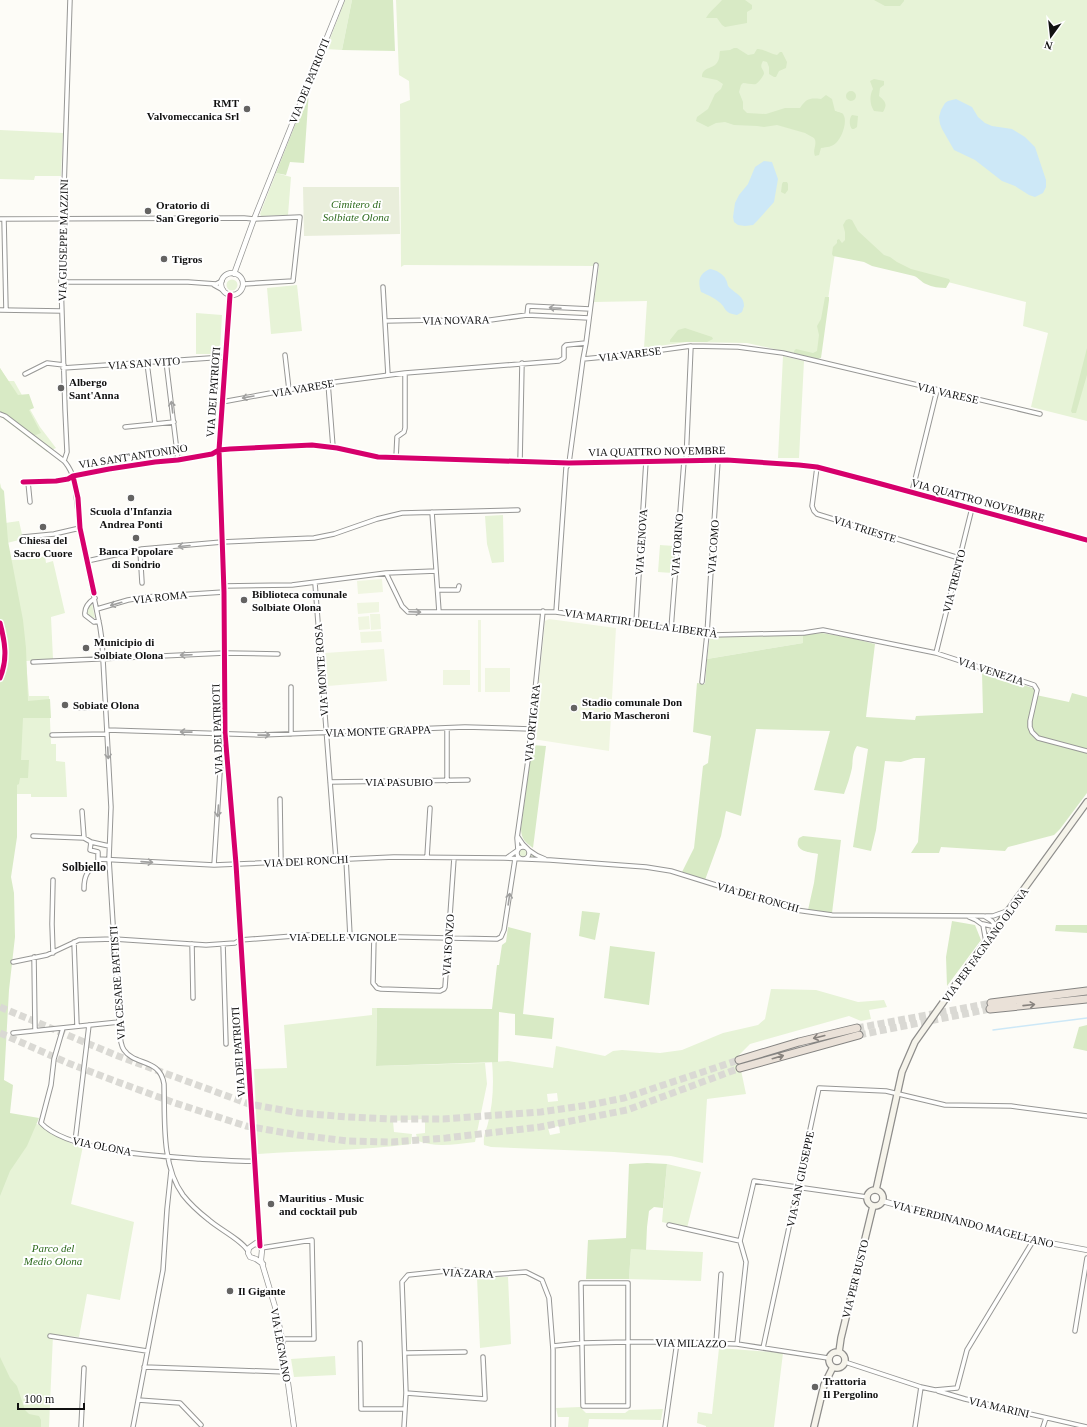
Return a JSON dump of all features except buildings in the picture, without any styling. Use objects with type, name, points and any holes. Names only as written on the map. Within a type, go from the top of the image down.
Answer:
[{"type":"highway","points":[[1087,991],[991,1006],[1087,999]]},
{"type":"highway","points":[[739,1060],[799,1042],[858,1031],[740,1068]]},
{"type":"main road","name":"VIA PER FAGNANO OLONA","points":[[898,1095],[902,1072],[915,1042],[1087,802]]},
{"type":"main road","points":[[876,1190],[898,1095]]},
{"type":"main road","points":[[876,1190],[881,1193],[882,1200],[880,1204],[873,1206],[869,1204],[867,1197],[871,1191],[876,1190]]},
{"type":"main road","name":"VIA PER BUSTO","points":[[839,1352],[841,1338],[873,1206]]},
{"type":"main road","points":[[833,1352],[839,1352],[844,1356],[845,1362],[841,1367],[833,1367],[829,1364],[828,1358],[833,1352]]},
{"type":"main road","points":[[814,1427],[824,1385],[833,1367]]},
{"type":"street","name":"VIA GIUSEPPE MAZZINI","points":[[64,461],[68,452],[61,282],[70,0]]},
{"type":"street","name":"VIA DEI PATRIOTI","points":[[234,274],[254,219],[342,0]]},
{"type":"street","points":[[6,310],[2,219],[254,219],[300,217],[293,281],[243,284]]},
{"type":"street","points":[[586,343],[596,265]]},
{"type":"street","points":[[61,282],[188,282],[216,284],[222,281],[226,276],[234,274],[241,277],[243,284],[240,292],[230,295],[213,284]]},
{"type":"street","points":[[222,281],[223,290]]},
{"type":"street","points":[[383,287],[388,375]]},
{"type":"street","name":"VIA DEI PATRIOTI","points":[[230,295],[219,450],[224,592],[225,733],[236,864],[255,1161]]},
{"type":"street","name":"VIA NOVARA","points":[[527,315],[528,306],[590,309]]},
{"type":"street","points":[[0,310],[62,311]]},
{"type":"street","name":"VIA NOVARA","points":[[385,321],[434,320],[476,322],[527,315],[589,318]]},
{"type":"street","name":"VIA VARESE","points":[[222,402],[328,383],[388,375],[561,360],[564,358],[564,348],[566,345],[586,343],[584,359],[691,346],[738,347],[783,353],[1040,414]]},
{"type":"street","name":"VIA TORINO","points":[[671,629],[685,461],[691,346]]},
{"type":"street","points":[[285,355],[290,390]]},
{"type":"street","name":"VIA SAN VITO","points":[[25,374],[47,363],[64,367],[225,357]]},
{"type":"street","points":[[556,612],[566,468],[584,359]]},
{"type":"street","points":[[166,361],[178,460]]},
{"type":"street","points":[[147,363],[155,424]]},
{"type":"street","points":[[520,462],[522,363]]},
{"type":"street","points":[[396,458],[397,437],[404,432],[405,428],[405,373]]},
{"type":"street","points":[[328,383],[333,447]]},
{"type":"street","points":[[912,492],[937,390]]},
{"type":"street","points":[[0,414],[5,416],[68,464],[73,476]]},
{"type":"street","points":[[125,427],[174,422]]},
{"type":"street","name":"VIA QUATTRO NOVEMBRE","points":[[219,450],[312,445],[333,447],[370,456],[396,458],[568,463],[718,460],[755,461],[817,467],[1087,540]]},
{"type":"street","name":"VIA SANT'ANTONINO","points":[[23,482],[56,481],[68,479],[73,476],[148,463],[178,460],[212,454],[219,450]]},
{"type":"street","name":"VIA COMO","points":[[702,682],[707,634],[718,460]]},
{"type":"street","name":"VIA GENOVA","points":[[636,623],[646,461]]},
{"type":"street","name":"VIA TRIESTE","points":[[817,467],[812,506],[817,514],[959,558]]},
{"type":"street","name":"VIA CESARE BATTISTI","points":[[73,476],[78,498],[80,528],[100,627],[103,658],[111,807],[109,859],[119,1022],[122,1045],[124,1051],[129,1055],[154,1067],[160,1072],[163,1079],[167,1157]]},
{"type":"street","points":[[28,482],[30,502]]},
{"type":"street","name":"VIA TRENTO","points":[[936,653],[972,508]]},
{"type":"street","points":[[87,561],[140,550],[222,542],[314,538],[334,534],[377,519],[402,513],[518,510]]},
{"type":"street","points":[[432,512],[440,612]]},
{"type":"street","points":[[23,537],[54,534],[80,528]]},
{"type":"street","points":[[140,550],[142,583]]},
{"type":"street","points":[[223,586],[292,585],[386,573],[436,571]]},
{"type":"street","name":"VIA MARTIRI DELLA LIBERTÀ","points":[[386,573],[402,606],[405,610],[411,612],[556,612],[707,634],[804,633],[823,630],[936,653]]},
{"type":"street","name":"VIA MONTE ROSA","points":[[315,583],[336,860]]},
{"type":"street","points":[[438,590],[458,590],[459,586]]},
{"type":"street","name":"VIA ROMA","points":[[97,609],[146,597],[224,592]]},
{"type":"street","points":[[95,598],[89,601],[84,611],[85,615],[94,622],[99,621]]},
{"type":"street","name":"VIA ORTIGARA","points":[[518,850],[518,835],[543,612]]},
{"type":"street","points":[[33,662],[225,653],[278,654]]},
{"type":"street","name":"VIA VENEZIA","points":[[936,653],[1034,685],[1038,690],[1030,721],[1032,732],[1038,738],[1087,751]]},
{"type":"street","points":[[291,687],[291,734]]},
{"type":"street","points":[[80,708],[106,707]]},
{"type":"street","points":[[447,728],[447,781]]},
{"type":"street","name":"VIA MONTE GRAPPA","points":[[52,735],[107,732],[225,733],[260,735],[447,728],[531,729]]},
{"type":"street","points":[[214,865],[220,772],[225,733]]},
{"type":"street","points":[[220,772],[228,772]]},
{"type":"street","name":"VIA PASUBIO","points":[[330,782],[468,780]]},
{"type":"street","points":[[280,799],[281,862]]},
{"type":"street","points":[[427,857],[430,808]]},
{"type":"street","points":[[82,811],[84,838]]},
{"type":"street","points":[[518,835],[522,843],[528,849],[528,857],[523,859],[518,856],[518,850]]},
{"type":"street","points":[[33,836],[84,838],[92,842],[109,846]]},
{"type":"street","points":[[84,889],[86,873],[98,862],[98,852],[90,850],[92,842]]},
{"type":"street","name":"VIA DEI RONCHI","points":[[504,858],[512,855],[522,847],[538,856],[550,860]]},
{"type":"street","name":"VIA DEI RONCHI","points":[[98,859],[214,865],[394,856],[550,860],[646,867],[671,871],[796,910],[832,915],[993,916],[1008,911]]},
{"type":"street","name":"VIA ISONZO","points":[[374,936],[373,983],[377,988],[440,991],[444,989],[454,858]]},
{"type":"street","points":[[346,859],[350,936]]},
{"type":"street","name":"VIA DELLE VIGNOLE","points":[[74,942],[78,940],[114,939],[192,944],[223,944],[236,943],[240,940],[307,935],[494,939],[501,937],[504,930],[515,859]]},
{"type":"street","points":[[53,880],[53,953]]},
{"type":"street","points":[[968,916],[982,924],[996,927]]},
{"type":"street","points":[[984,916],[992,921],[996,927]]},
{"type":"street","points":[[982,924],[986,942]]},
{"type":"street","points":[[13,962],[53,953],[74,942],[77,1026]]},
{"type":"street","points":[[192,944],[193,998]]},
{"type":"street","points":[[223,944],[226,1044]]},
{"type":"street","points":[[34,958],[36,1030]]},
{"type":"street","points":[[13,1033],[119,1022]]},
{"type":"street","points":[[75,1142],[89,1025]]},
{"type":"street","name":"VIA OLONA","points":[[63,1028],[54,1059],[51,1085],[41,1123],[54,1134],[75,1142],[110,1150],[167,1157],[238,1162],[255,1161]]},
{"type":"street","name":"VIA SAN GIUSEPPE","points":[[764,1348],[819,1088],[886,1091],[898,1095]]},
{"type":"street","points":[[898,1095],[945,1105],[1011,1106],[1087,1116]]},
{"type":"street","points":[[167,1157],[182,1194],[187,1200],[210,1221],[243,1244],[257,1249],[312,1240],[314,1339],[282,1339]]},
{"type":"street","points":[[255,1161],[259,1239],[256,1259]]},
{"type":"street","points":[[133,1427],[162,1270],[171,1170]]},
{"type":"street","points":[[737,1344],[746,1262],[740,1241],[754,1181],[867,1197]]},
{"type":"street","name":"VIA FERDINANDO MAGELLANO","points":[[882,1200],[1033,1241],[1087,1250]]},
{"type":"street","points":[[669,1225],[740,1241]]},
{"type":"street","points":[[845,1362],[921,1387],[935,1390],[957,1388],[967,1350],[1033,1241]]},
{"type":"street","points":[[257,1249],[250,1258],[256,1259],[263,1264]]},
{"type":"street","name":"VIA LEGNANO","points":[[257,1249],[263,1264],[276,1310],[282,1339],[294,1427]]},
{"type":"street","points":[[1075,1331],[1087,1258]]},
{"type":"street","name":"VIA ZARA","points":[[404,1427],[406,1393],[402,1282],[408,1275],[455,1270],[485,1275],[526,1272],[542,1280],[549,1298],[553,1346]]},
{"type":"street","points":[[716,1343],[721,1274]]},
{"type":"street","points":[[581,1283],[628,1283],[628,1342],[628,1406],[583,1406],[581,1283]]},
{"type":"street","points":[[50,1336],[147,1351]]},
{"type":"street","name":"VIA MILAZZO","points":[[553,1346],[582,1343],[628,1342],[716,1343],[737,1344],[828,1358]]},
{"type":"street","points":[[665,1427],[677,1342]]},
{"type":"street","points":[[360,1343],[360,1409],[405,1409]]},
{"type":"street","points":[[553,1346],[553,1427]]},
{"type":"street","points":[[405,1354],[465,1352]]},
{"type":"street","points":[[406,1393],[485,1399],[482,1357]]},
{"type":"street","points":[[144,1367],[286,1372]]},
{"type":"street","points":[[81,1427],[84,1368]]},
{"type":"street","points":[[915,1427],[921,1387]]},
{"type":"street","name":"VIA MARINI","points":[[935,1390],[965,1399],[1087,1427]]},
{"type":"street","points":[[138,1400],[180,1403],[201,1425]]},
{"type":"street","points":[[1044,1427],[1046,1418]]},
{"type":"green space","points":[[345,0],[352,0],[342,50],[326,49]]},
{"type":"green space","points":[[352,0],[393,0],[395,51],[342,50]]},
{"type":"green space","points":[[396,0],[1087,0],[1087,421],[1031,407],[1048,333],[1023,326],[1026,302],[835,253],[819,359],[747,343],[687,342],[644,348],[647,301],[594,302],[599,266],[404,265],[401,267],[400,104],[410,100],[409,81],[399,75]]},
{"type":"green space","points":[[722,0],[745,0],[752,5],[752,9],[747,12],[747,23],[725,27],[717,18],[706,18]]},
{"type":"green space","points":[[874,0],[904,1],[900,6],[885,6]]},
{"type":"green space","points":[[737,48],[748,55],[754,54],[757,49],[777,55],[782,52],[787,62],[786,68],[779,71],[776,77],[774,77],[769,74],[767,62],[763,61],[761,67],[764,73],[759,81],[756,84],[743,83],[741,85],[739,92],[743,102],[743,109],[747,113],[766,114],[785,108],[800,108],[809,99],[821,99],[826,95],[832,99],[835,111],[842,113],[844,116],[845,124],[838,141],[829,147],[821,148],[819,155],[815,156],[815,140],[805,133],[777,125],[764,127],[734,125],[725,122],[716,123],[708,127],[696,121],[697,117],[708,109],[715,94],[721,89],[723,84],[717,80],[702,77],[704,71],[716,64],[719,59],[720,51]]},
{"type":"green space","points":[[874,79],[884,81],[884,85],[880,88],[879,96],[885,103],[883,112],[874,111],[870,100],[873,89],[870,81]]},
{"type":"green space","points":[[309,90],[304,163],[290,162],[286,175],[276,173]]},
{"type":"green space","points":[[849,91],[853,91],[856,96],[853,101],[849,101],[846,98],[846,94]]},
{"type":"green space","points":[[852,115],[858,116],[857,127],[854,129],[851,128],[850,124],[850,118]]},
{"type":"green space","points":[[0,130],[63,133],[61,176],[35,176],[34,180],[0,179]]},
{"type":"green space","points":[[276,173],[291,177],[288,215],[261,216],[260,214]]},
{"type":"green space","points":[[783,182],[787,182],[788,184],[788,190],[785,194],[781,192]]},
{"type":"green space","name":"Cimitero di Solbiate Olona","points":[[303,187],[399,187],[400,234],[304,236]]},
{"type":"green space","points":[[846,220],[852,220],[858,231],[884,255],[911,269],[949,279],[950,281],[946,288],[928,285],[914,276],[872,266],[864,262],[833,256],[833,247],[837,243],[837,240],[839,239],[842,243],[845,240],[843,225]]},
{"type":"green space","points":[[232,279],[236,281],[238,285],[236,289],[232,291],[228,289],[226,285],[228,281]]},
{"type":"green space","points":[[297,285],[302,331],[271,334],[267,288]]},
{"type":"green space","points":[[825,297],[829,297],[829,300],[821,358],[817,359],[794,353],[796,349],[813,353],[817,351],[819,335],[817,326],[821,319]]},
{"type":"green space","points":[[196,313],[222,315],[220,350],[215,354],[196,354]]},
{"type":"green space","points":[[685,328],[712,337],[713,339],[707,342],[670,342],[678,330]]},
{"type":"green space","points":[[1087,348],[1087,375],[1076,413],[1072,413],[1071,411]]},
{"type":"green space","points":[[783,356],[804,361],[799,458],[778,458]]},
{"type":"green space","points":[[0,368],[8,381],[14,381],[40,427],[56,448],[47,452],[0,416]]},
{"type":"green space","points":[[0,368],[18,395],[29,394],[34,408],[29,410],[41,433],[30,437],[0,416]]},
{"type":"green space","name":"Parco del Medio Olona","points":[[0,483],[5,523],[19,521],[23,539],[7,543],[11,560],[23,560],[45,556],[46,563],[53,561],[65,613],[51,617],[53,659],[26,661],[29,696],[49,696],[51,744],[56,744],[56,761],[65,762],[67,797],[31,797],[31,794],[13,794],[3,1091],[6,1114],[37,1124],[74,1145],[83,1146],[71,1204],[134,1222],[120,1300],[87,1294],[79,1337],[53,1335],[49,1427],[0,1427],[0,669],[3,667],[3,647],[0,631]]},
{"type":"green space","points":[[0,487],[4,491],[8,541],[23,620],[26,648],[28,701],[50,699],[51,718],[23,718],[21,760],[29,760],[28,778],[20,778],[19,784],[17,785],[17,837],[11,877],[14,893],[15,937],[9,990],[4,1080],[13,1085],[10,1113],[39,1118],[27,1146],[10,1171],[0,1196],[0,672],[5,672],[5,647],[0,625]]},
{"type":"green space","points":[[503,515],[504,562],[492,563],[487,544],[485,516]]},
{"type":"green space","points":[[660,545],[674,546],[672,573],[658,572]]},
{"type":"green space","points":[[382,579],[383,592],[358,594],[357,581]]},
{"type":"green space","points":[[379,602],[379,612],[358,614],[357,603]]},
{"type":"green space","points":[[92,604],[95,618],[87,614],[90,605]]},
{"type":"green space","points":[[370,614],[380,614],[381,629],[371,630]]},
{"type":"green space","points":[[369,616],[370,629],[359,630],[358,617]]},
{"type":"green space","name":"Stadio comunale Don Mario Mascheroni","points":[[549,619],[616,628],[609,751],[533,739],[545,621]]},
{"type":"green space","points":[[478,620],[481,620],[481,692],[478,692]]},
{"type":"green space","points":[[381,631],[382,642],[361,643],[360,632]]},
{"type":"green space","points":[[822,633],[875,644],[866,717],[915,720],[916,716],[983,713],[982,672],[1036,689],[1036,695],[1069,702],[1072,693],[1087,697],[1087,793],[1054,835],[1008,847],[1005,851],[941,847],[939,853],[911,853],[918,842],[925,758],[914,758],[901,762],[885,761],[876,830],[871,851],[853,847],[868,749],[857,746],[855,749],[852,768],[844,794],[814,790],[830,731],[756,729],[741,816],[726,811],[721,836],[705,880],[682,872],[694,848],[703,766],[708,763],[711,736],[693,732],[697,683],[705,684],[707,659],[803,643],[803,635]]},
{"type":"green space","points":[[803,635],[803,643],[707,659],[710,637]]},
{"type":"green space","points":[[384,649],[387,681],[328,686],[325,653]]},
{"type":"green space","points":[[485,668],[510,668],[510,692],[485,692]]},
{"type":"green space","points":[[443,670],[470,670],[470,685],[443,685]]},
{"type":"green space","points":[[532,745],[546,746],[533,848],[524,840],[521,828]]},
{"type":"green space","points":[[518,835],[525,847],[544,858],[507,857],[518,850]]},
{"type":"green space","points":[[803,836],[841,840],[832,913],[808,910],[818,854],[802,850],[798,846],[799,838]]},
{"type":"green space","points":[[582,911],[600,913],[595,940],[579,936]]},
{"type":"green space","points":[[952,921],[975,925],[981,940],[947,986],[946,957]]},
{"type":"green space","points":[[1056,925],[1087,925],[1087,933],[1055,931]]},
{"type":"green space","points":[[508,927],[531,933],[523,1014],[554,1018],[552,1039],[515,1035],[515,1014],[499,1012],[498,1062],[376,1066],[377,1008],[492,1009],[497,965],[499,965],[502,945],[506,942]]},
{"type":"green space","points":[[610,946],[655,952],[649,1005],[604,998]]},
{"type":"green space","points":[[771,989],[816,990],[858,1002],[884,1000],[887,1007],[869,1010],[871,1019],[861,1021],[849,1016],[750,1044],[738,1056],[746,1094],[707,1099],[703,1163],[671,1156],[491,1147],[484,1145],[484,1136],[490,1116],[492,1101],[492,1062],[508,1061],[553,1068],[556,1046],[605,1056],[613,1051],[622,1050],[660,1053],[682,1050],[723,1033],[758,1025],[765,1019]],"holes":[[[557,1093],[558,1101],[548,1102],[547,1094]],[[559,1126],[560,1133],[550,1135],[548,1128]]]},
{"type":"green space","points":[[372,1008],[377,1008],[376,1066],[485,1063],[487,1084],[475,1142],[439,1145],[418,1141],[416,1134],[425,1133],[425,1119],[393,1121],[394,1132],[412,1134],[411,1144],[373,1148],[258,1154],[254,1069],[287,1068],[284,1025],[372,1015]]},
{"type":"green space","points":[[1087,1025],[1087,1051],[1073,1048],[1079,1027]]},
{"type":"green space","points":[[629,1164],[667,1164],[663,1208],[654,1207],[649,1211],[646,1250],[631,1249],[629,1279],[586,1279],[588,1240],[626,1238]]},
{"type":"green space","points":[[667,1164],[701,1172],[687,1228],[662,1222]]},
{"type":"green space","points":[[631,1249],[703,1252],[701,1281],[629,1279]]},
{"type":"green space","points":[[477,1277],[508,1277],[511,1344],[480,1348]]},
{"type":"green space","points":[[719,1348],[783,1353],[774,1427],[706,1427],[697,1423],[698,1412],[712,1414]]},
{"type":"green space","points":[[335,1356],[336,1375],[294,1377],[291,1359]]},
{"type":"green space","points":[[0,1357],[10,1378],[17,1386],[25,1410],[29,1414],[39,1416],[41,1420],[41,1427],[0,1427]]},
{"type":"green space","points":[[580,1407],[586,1413],[625,1413],[629,1410],[663,1409],[661,1420],[589,1419],[588,1427],[568,1427],[569,1417],[558,1417],[556,1408]]},
{"type":"water","points":[[956,99],[972,107],[978,117],[985,123],[992,126],[1012,129],[1025,137],[1035,147],[1046,180],[1046,187],[1043,193],[1035,197],[1029,195],[1015,186],[1002,181],[975,160],[954,150],[942,129],[939,117],[945,103]]},
{"type":"water","points":[[764,161],[772,162],[778,179],[774,202],[753,225],[738,225],[734,222],[733,217],[735,203],[739,195],[748,184],[755,167]]},
{"type":"water","points":[[710,269],[722,274],[729,287],[741,297],[744,303],[742,312],[737,315],[729,313],[717,300],[701,292],[699,282],[701,276]]},
{"type":"waterway","points":[[993,1030],[1087,1018]]},
{"type":"tunnel","points":[[857,1028],[991,1003]]},
{"type":"tunnel","points":[[0,1007],[118,1056],[249,1104],[299,1113],[348,1117],[443,1119],[541,1112],[624,1098],[739,1060]]},
{"type":"tunnel","points":[[859,1035],[990,1009]]},
{"type":"tunnel","points":[[0,1033],[68,1063],[115,1081],[175,1103],[246,1126],[298,1135],[348,1141],[392,1142],[446,1138],[540,1127],[627,1110],[740,1068]]},
{"type":"cycle path","points":[[230,295],[219,450],[224,592],[225,733],[236,864],[260,1246]]},
{"type":"cycle path","points":[[23,482],[56,481],[109,469],[212,454],[219,450],[312,445],[337,448],[378,457],[569,463],[727,460],[817,467],[1087,540]]},
{"type":"cycle path","points":[[73,476],[78,498],[80,528],[94,593]]},
{"type":"cycle path","points":[[0,623],[5,650],[3,671],[0,678]]},
{"type":"place","name":"RMT Valvomeccanica Srl","points":[[247,109]]},
{"type":"place","name":"Oratorio di San Gregorio","points":[[148,211]]},
{"type":"place","name":"Tigros","points":[[164,259]]},
{"type":"place","name":"Albergo Sant'Anna","points":[[61,388]]},
{"type":"place","name":"Scuola d'Infanzia Andrea Ponti","points":[[131,498]]},
{"type":"place","name":"Chiesa del Sacro Cuore","points":[[43,527]]},
{"type":"place","name":"Banca Popolare di Sondrio","points":[[136,538]]},
{"type":"place","name":"Biblioteca comunale Solbiate Olona","points":[[244,600]]},
{"type":"place","name":"Municipio di Solbiate Olona","points":[[86,648]]},
{"type":"place","name":"Sobiate Olona","points":[[65,705]]},
{"type":"place","name":"Stadio comunale Don Mario Mascheroni","points":[[574,708]]},
{"type":"place","name":"Mauritius - Music and cocktail pub","points":[[271,1204]]},
{"type":"place","name":"Il Gigante","points":[[230,1291]]},
{"type":"place","name":"Trattoria Il Pergolino","points":[[815,1387]]},
{"type":"district","name":"Solbiello","points":[[84,867]]}]
